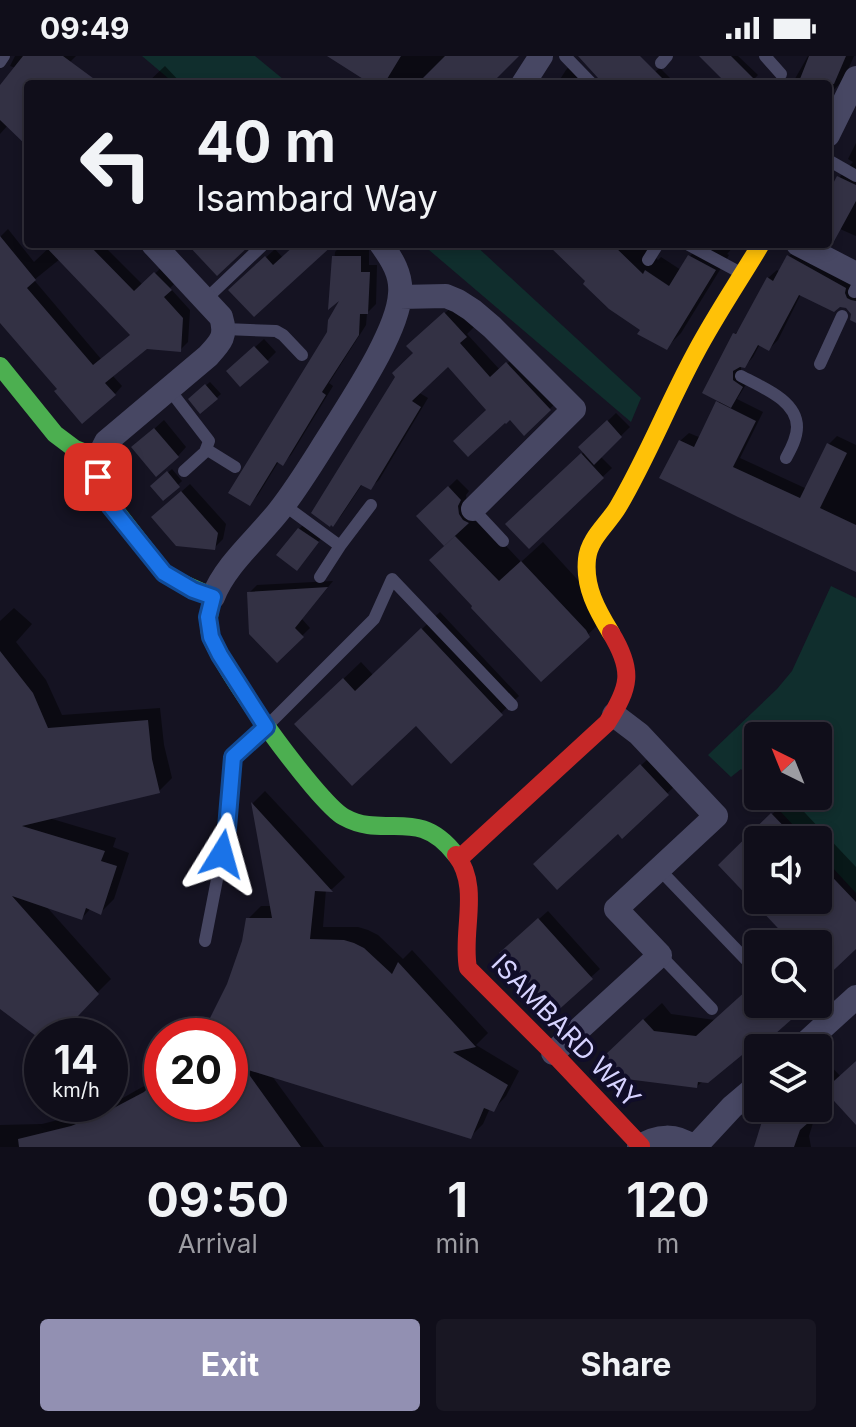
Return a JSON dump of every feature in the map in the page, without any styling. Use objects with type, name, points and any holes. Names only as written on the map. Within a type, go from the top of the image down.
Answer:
[{"type":"street","points":[[526,80],[541,56]]},
{"type":"street","points":[[832,127],[856,78]]},
{"type":"street","points":[[157,248],[221,317],[225,329],[220,342],[208,356],[106,442],[98,458],[98,477],[102,493],[164,573],[213,597]]},
{"type":"street","points":[[384,248],[394,264],[401,286],[398,308],[386,338],[284,505],[224,574],[208,617],[211,637],[220,655],[266,727],[326,801],[344,818],[370,825],[421,827],[438,837],[460,858],[614,715],[624,691],[627,667],[619,643],[597,612],[589,591],[586,569],[589,550],[618,506],[758,248]]},
{"type":"street","points":[[804,248],[855,285]]},
{"type":"street","points":[[400,297],[435,295],[458,301],[492,327],[574,409],[473,509]]},
{"type":"street","points":[[0,366],[55,434],[75,449],[98,458]]},
{"type":"street","points":[[553,1053],[660,955],[616,909],[716,816],[639,734],[614,715]]},
{"type":"street","name":"ISAMBARD WAY","points":[[460,858],[468,883],[468,968],[640,1146]]},
{"type":"street","points":[[815,1034],[856,997]]},
{"type":"street","points":[[640,1146],[653,1139],[668,1137],[694,1147],[744,1097]]},
{"type":"lane","points":[[0,62],[4,56]]},
{"type":"lane","points":[[565,56],[588,80]]},
{"type":"lane","points":[[765,56],[781,74]]},
{"type":"lane","points":[[832,162],[856,176]]},
{"type":"lane","points":[[205,300],[260,248]]},
{"type":"lane","points":[[648,260],[656,248]]},
{"type":"lane","points":[[694,248],[742,274]]},
{"type":"lane","points":[[820,364],[842,316]]},
{"type":"lane","points":[[225,329],[276,331],[302,355]]},
{"type":"lane","points":[[741,376],[781,400],[794,414],[797,426],[786,458]]},
{"type":"lane","points":[[169,389],[209,441],[206,449],[184,471]]},
{"type":"lane","points":[[206,449],[235,467]]},
{"type":"lane","points":[[284,505],[340,546]]},
{"type":"lane","points":[[320,577],[371,505]]},
{"type":"lane","points":[[473,509],[503,541]]},
{"type":"lane","points":[[205,941],[227,828],[233,757],[374,619],[392,579],[512,705]]},
{"type":"lane","points":[[659,869],[744,958]]},
{"type":"lane","points":[[660,955],[712,1009]]},
{"type":"green space","points":[[142,56],[255,56],[284,80],[170,80]]},
{"type":"green space","points":[[427,248],[478,248],[641,398],[631,422]]},
{"type":"green space","points":[[831,586],[856,598],[856,893],[832,867],[832,826],[794,826],[779,810],[832,810],[832,722],[744,722],[744,772],[741,769],[731,777],[708,755],[792,671]]},
{"type":"building","points":[[23,56],[63,56],[96,80],[24,80],[24,143],[0,120],[0,85]]},
{"type":"building","points":[[327,56],[401,56],[386,80],[365,80]]},
{"type":"building","points":[[445,56],[519,56],[495,80],[421,80]]},
{"type":"building","points":[[578,56],[640,56],[664,80],[599,80]]},
{"type":"building","points":[[699,56],[731,56],[755,80],[723,80]]},
{"type":"building","points":[[809,56],[846,56],[834,84],[832,80],[800,80]]},
{"type":"building","points":[[837,176],[856,185],[856,201],[832,245],[832,185]]},
{"type":"building","points":[[0,236],[36,280],[27,288],[93,365],[130,335],[47,248],[92,248],[134,291],[154,272],[172,290],[164,297],[183,318],[181,352],[147,349],[105,383],[116,395],[82,424],[54,391],[57,389],[0,323]]},
{"type":"building","points":[[191,248],[247,248],[217,276]]},
{"type":"building","points":[[292,248],[330,248],[254,317],[228,290],[265,256],[273,265]]},
{"type":"building","points":[[551,248],[616,248],[643,274],[645,270],[669,286],[688,255],[716,270],[667,350],[637,334],[640,330],[609,309],[583,284],[585,281]]},
{"type":"building","points":[[787,255],[846,288],[847,298],[856,301],[856,323],[850,320],[851,314],[846,308],[840,307],[834,312],[799,295],[769,351],[758,345],[745,368],[733,371],[733,380],[743,387],[731,408],[702,393],[767,277],[773,281]]},
{"type":"building","points":[[332,256],[361,256],[361,272],[370,272],[368,314],[360,314],[359,335],[322,392],[326,395],[283,466],[277,462],[250,506],[228,493],[327,332],[328,320],[339,301],[328,310]]},
{"type":"building","points":[[444,312],[467,337],[460,343],[490,377],[506,362],[551,410],[524,436],[510,420],[468,457],[453,441],[486,410],[448,367],[412,401],[421,407],[371,490],[361,485],[333,527],[330,527],[311,513],[395,377],[392,373],[413,353],[406,346]]},
{"type":"building","points":[[254,346],[269,362],[240,387],[226,371]]},
{"type":"building","points":[[205,384],[218,399],[200,414],[188,399]]},
{"type":"building","points":[[716,401],[756,421],[733,467],[800,498],[827,443],[847,453],[820,508],[856,525],[856,572],[659,478],[679,440],[694,447]]},
{"type":"building","points":[[607,420],[622,437],[594,465],[578,447]]},
{"type":"building","points":[[154,428],[179,457],[156,477],[131,447]]},
{"type":"building","points":[[581,453],[604,478],[529,549],[505,524]]},
{"type":"building","points":[[167,471],[180,487],[163,501],[150,486]]},
{"type":"building","points":[[448,486],[461,500],[459,514],[469,523],[444,546],[416,516]]},
{"type":"building","points":[[181,491],[218,533],[215,550],[176,546],[151,517]]},
{"type":"building","points":[[298,528],[319,542],[297,571],[276,555]]},
{"type":"building","points":[[455,536],[499,581],[521,561],[586,630],[590,637],[541,682],[429,560]]},
{"type":"building","points":[[328,587],[295,628],[304,637],[277,663],[249,634],[247,592]]},
{"type":"building","points":[[421,628],[503,715],[451,764],[416,726],[352,786],[294,724],[343,678],[355,691]]},
{"type":"building","points":[[0,651],[33,693],[48,728],[148,720],[160,793],[22,826],[105,851],[101,861],[117,866],[101,915],[86,908],[82,920],[12,896],[99,994],[76,1018],[24,1018],[24,1027],[0,1009]]},
{"type":"building","points":[[640,764],[669,795],[622,839],[618,834],[557,890],[533,864]]},
{"type":"building","points":[[251,802],[333,892],[315,891],[310,939],[354,943],[364,948],[392,974],[398,962],[476,1047],[453,1052],[508,1085],[494,1112],[484,1108],[471,1139],[248,1070],[248,1018],[210,1018],[227,984],[242,941],[246,918],[272,918]]},
{"type":"building","points":[[771,813],[784,826],[758,826]]},
{"type":"building","points":[[744,839],[744,892],[718,865]]},
{"type":"building","points":[[832,877],[856,902],[856,949],[832,972],[832,930],[780,930],[765,914],[832,914]]},
{"type":"building","points":[[538,918],[593,979],[554,1014],[499,953]]},
{"type":"building","points":[[744,993],[744,1018],[793,1018],[775,1034],[744,1034],[744,1053],[708,1083],[698,1082],[697,1088],[626,1079],[604,1056],[643,1019],[654,1031],[696,1036]]},
{"type":"building","points":[[856,1061],[856,1125],[832,1099],[832,1083]]},
{"type":"building","points":[[248,1073],[301,1147],[19,1147],[18,1139],[81,1122],[128,1122],[128,1100],[144,1092],[144,1122],[248,1122]]},
{"type":"building","points":[[762,1122],[809,1122],[800,1130],[794,1147],[754,1147]]},
{"type":"traffic: fast","points":[[0,366],[55,434],[75,449],[98,458],[102,493],[164,573],[213,597],[209,624],[217,650],[270,731],[331,806],[344,817],[359,823],[415,827],[428,831],[456,855]]},
{"type":"traffic: slow","points":[[611,633],[590,589],[588,551],[629,488],[695,354],[759,248]]},
{"type":"traffic: jam","points":[[460,858],[607,723],[621,699],[626,679],[623,658],[611,633]]},
{"type":"traffic: jam","points":[[456,855],[463,868],[469,895],[468,968],[641,1146]]},
{"type":"route","points":[[98,477],[102,493],[111,507],[164,573],[193,590],[213,597],[208,617],[211,637],[266,727],[233,757],[222,854]]}]
